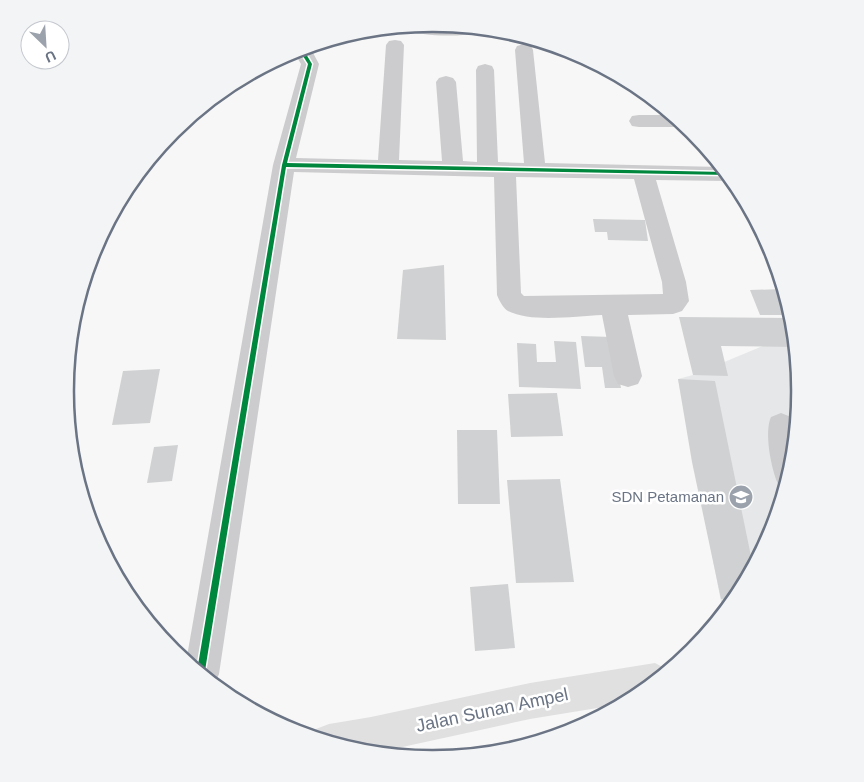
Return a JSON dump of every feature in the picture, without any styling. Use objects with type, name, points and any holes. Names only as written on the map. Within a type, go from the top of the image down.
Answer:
[{"type":"main road","name":"Jalan Sunan Ampel","points":[[347,739],[530,701],[638,684]]},
{"type":"street","points":[[388,167],[395,45]]},
{"type":"street","points":[[524,50],[535,170]]},
{"type":"street","points":[[202,666],[284,165],[310,64],[305,56]]},
{"type":"street","points":[[484,70],[509,295],[516,303],[528,307],[613,306],[673,304],[676,301],[674,282],[643,172]]},
{"type":"street","points":[[446,82],[453,168]]},
{"type":"street","points":[[639,122],[669,122]]},
{"type":"street","points":[[284,165],[717,174]]},
{"type":"street","points":[[613,306],[628,376]]},
{"type":"street","points":[[781,426],[785,451]]},
{"type":"shaded area","name":"SDN Petamanan","points":[[786,336],[791,391],[784,461],[771,506],[754,550],[721,602],[678,379],[693,375]]},
{"type":"building","points":[[593,219],[645,220],[648,241],[608,240],[607,232],[595,232]]},
{"type":"building","points":[[444,265],[446,340],[397,339],[403,270]]},
{"type":"building","points":[[775,289],[782,315],[760,315],[750,290]]},
{"type":"building","points":[[679,317],[783,318],[787,347],[721,346],[728,376],[693,375]]},
{"type":"building","points":[[581,336],[612,337],[621,388],[605,388],[602,367],[585,367]]},
{"type":"building","points":[[554,341],[576,342],[581,389],[519,387],[517,343],[536,344],[537,362],[556,362]]},
{"type":"building","points":[[160,369],[150,423],[112,425],[123,371]]},
{"type":"building","points":[[678,379],[715,381],[751,555],[723,599],[721,599],[692,462]]},
{"type":"building","points":[[557,393],[563,436],[511,437],[508,394]]},
{"type":"building","points":[[457,430],[497,430],[500,504],[458,504]]},
{"type":"building","points":[[178,445],[172,481],[147,483],[154,447]]},
{"type":"building","points":[[560,479],[574,582],[516,583],[507,480]]},
{"type":"building","points":[[508,584],[515,648],[475,651],[470,587]]},
{"type":"cycle path","points":[[202,666],[284,165],[310,64],[306,56]]},
{"type":"cycle path","points":[[284,165],[717,174]]},
{"type":"place","name":"SDN Petamanan","points":[[741,497]]}]
